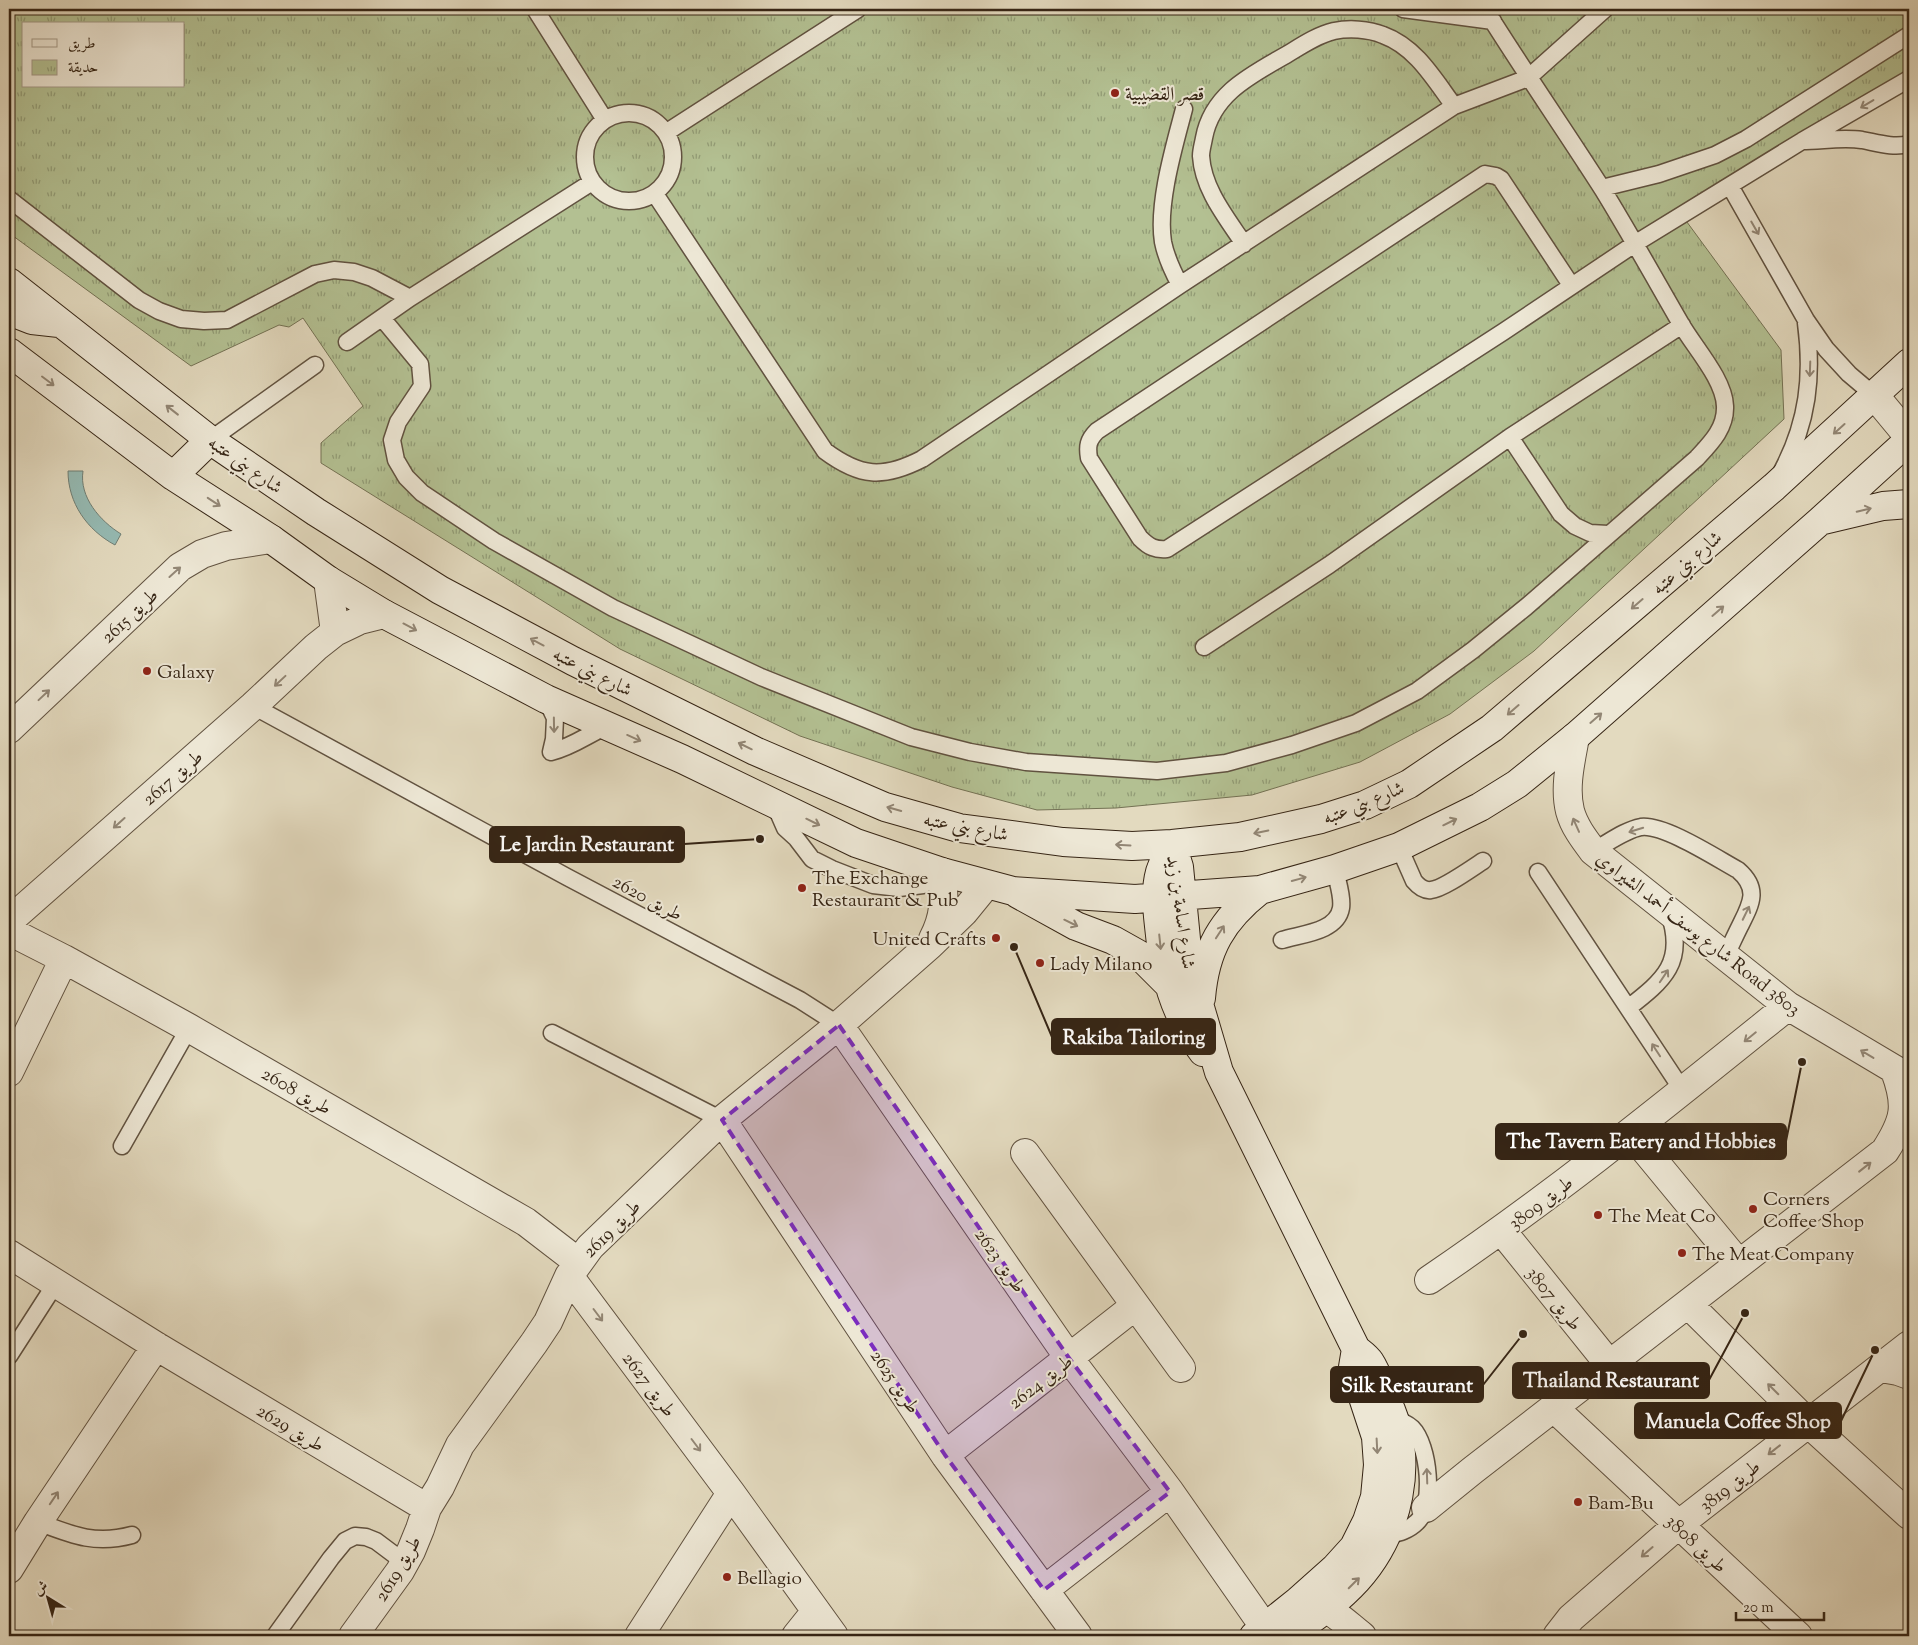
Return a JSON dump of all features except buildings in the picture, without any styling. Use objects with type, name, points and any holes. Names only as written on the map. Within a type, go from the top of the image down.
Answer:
[{"type":"street","name":"شارع بني عتبه","points":[[9,282],[210,440],[316,512],[440,590],[573,661],[746,747],[885,807],[958,828],[1062,842],[1132,846],[1172,844],[1240,836],[1320,820],[1365,805],[1409,784],[1492,728],[1774,487],[1908,367]]},
{"type":"street","points":[[9,311],[32,320],[61,323]]},
{"type":"street","points":[[9,352],[173,476],[271,539],[328,580],[384,614],[546,699],[774,803],[856,843],[942,872],[1013,891],[1126,898],[1169,898],[1260,890],[1335,870],[1399,847],[1480,807],[1517,784],[1575,737],[1820,521],[1909,438],[1875,396]]},
{"type":"street","points":[[173,476],[210,440]]},
{"type":"street","points":[[1820,521],[1883,506],[1909,504]]},
{"type":"street","name":"طريق 2615","points":[[9,729],[180,567],[202,554],[226,546],[271,539]]},
{"type":"street","points":[[326,640],[328,580]]},
{"type":"street","name":"طريق 2617","points":[[9,921],[326,640],[360,620],[384,614]]},
{"type":"street","name":"شارع يوسف أحمد الشيراوي Road 3803","points":[[1575,737],[1569,768],[1570,811],[1579,832],[1593,851],[1725,958],[1788,1006],[1902,1074]]},
{"type":"street","name":"شارع اسامة بن زيد","points":[[1172,844],[1179,867],[1169,898],[1161,949],[1168,984],[1180,1018],[1219,1072]]},
{"type":"street","name":"طريق 2619","points":[[930,945],[943,916],[942,872]]},
{"type":"street","name":"طريق 2619","points":[[353,1636],[404,1562],[420,1529],[427,1508],[440,1488],[460,1445],[534,1344],[548,1322],[574,1269],[590,1247],[722,1120],[839,1025],[930,945],[964,912],[986,885]]},
{"type":"street","points":[[1200,1012],[1206,962],[1216,939],[1229,918],[1242,904],[1260,890]]},
{"type":"street","points":[[1013,891],[1076,926],[1113,940],[1138,954],[1168,984]]},
{"type":"street","name":"شارع اسامة بن زيد","points":[[1169,898],[1200,1012],[1219,1072],[1356,1348],[1353,1367],[1382,1417],[1401,1460],[1400,1494],[1386,1536],[1377,1554],[1356,1581],[1326,1608],[1270,1633]]},
{"type":"street","name":"طريق 2608","points":[[9,930],[189,1028],[526,1222],[574,1269]]},
{"type":"street","points":[[9,1072],[64,959]]},
{"type":"street","name":"طريق 3809","points":[[1429,1280],[1502,1231],[1631,1133],[1788,1006]]},
{"type":"street","name":"طريق 2623","points":[[839,1025],[1069,1358],[1170,1492],[1270,1633]]},
{"type":"street","points":[[1426,1508],[1609,1364],[1886,1151],[1897,1133],[1903,1112],[1902,1074]]},
{"type":"street","name":"طريق 2625","points":[[722,1120],[945,1456],[1078,1636]]},
{"type":"street","points":[[1631,1133],[1739,1264]]},
{"type":"street","points":[[1025,1153],[1181,1368]]},
{"type":"street","name":"طريق 3807","points":[[1502,1231],[1609,1364]]},
{"type":"street","name":"طريق 2629","points":[[9,1254],[156,1346],[427,1508]]},
{"type":"street","name":"طريق 2627","points":[[574,1269],[834,1636]]},
{"type":"street","points":[[1688,1304],[1808,1423],[1908,1512]]},
{"type":"street","name":"طريق 2624","points":[[945,1456],[1135,1306]]},
{"type":"street","name":"طريق 3819","points":[[1558,1636],[1571,1618],[1678,1525],[1909,1345]]},
{"type":"street","points":[[9,1569],[38,1522],[156,1346]]},
{"type":"street","points":[[1881,1368],[1909,1375]]},
{"type":"street","name":"طريق 3808","points":[[1554,1408],[1796,1636]]},
{"type":"street","name":"شارع اسامة بن زيد","points":[[1270,1633],[1298,1601],[1335,1568],[1354,1547],[1367,1521],[1375,1497],[1378,1465],[1376,1438],[1382,1417]]},
{"type":"street","points":[[1044,1590],[1170,1492]]},
{"type":"street","points":[[639,1636],[731,1493]]},
{"type":"street","points":[[1298,1601],[1314,1603],[1326,1608],[1362,1636]]},
{"type":"street","points":[[796,1636],[816,1611]]},
{"type":"lane","points":[[535,9],[605,120]]},
{"type":"lane","points":[[667,132],[858,9]]},
{"type":"lane","points":[[382,318],[420,364],[422,386],[398,422],[392,440],[396,460],[406,477],[422,493],[494,541],[614,608],[761,677],[911,737],[970,752],[1026,762],[1157,771],[1226,763],[1292,745],[1356,722],[1417,691],[1473,650],[1526,607],[1697,458],[1712,442],[1722,426],[1725,406],[1720,386],[1602,188],[1528,78],[1489,15],[1403,9]]},
{"type":"lane","points":[[654,194],[825,451],[842,464],[862,471],[889,472],[903,469],[922,459],[1180,285],[1454,106],[1528,78],[1605,9]]},
{"type":"lane","points":[[1244,244],[1214,198],[1204,178],[1201,155],[1205,132],[1212,114],[1223,97],[1238,84],[1317,37],[1333,31],[1366,31],[1382,34],[1410,51],[1422,63],[1454,106]]},
{"type":"lane","points":[[1602,188],[1659,174],[1714,155],[1746,139],[1909,35]]},
{"type":"lane","points":[[1571,285],[1501,179],[1485,174],[1097,431],[1090,439],[1087,448],[1089,458],[1140,538],[1148,546],[1157,550],[1167,549],[1496,337],[1636,243],[1802,140],[1909,79]]},
{"type":"lane","points":[[1180,285],[1171,268],[1163,243],[1161,216],[1165,190],[1184,109]]},
{"type":"lane","points":[[632,113],[646,116],[657,122],[667,132],[672,145],[674,159],[665,185],[654,194],[642,200],[628,202],[614,199],[602,193],[592,182],[586,170],[584,156],[588,142],[595,129],[605,120],[618,114],[632,113]]},
{"type":"lane","points":[[1802,140],[1844,139],[1862,140],[1880,145],[1909,144]]},
{"type":"lane","points":[[347,342],[410,298],[592,182]]},
{"type":"lane","points":[[1730,186],[1806,320],[1826,349],[1849,374],[1875,396]]},
{"type":"lane","points":[[9,199],[139,300],[159,311],[181,318],[204,321],[227,320],[315,274],[334,270],[354,272],[372,278],[410,298]]},
{"type":"lane","points":[[1774,487],[1790,457],[1802,424],[1809,390],[1810,355],[1806,320]]},
{"type":"lane","points":[[1204,647],[1329,565],[1510,437],[1682,325]]},
{"type":"lane","points":[[210,440],[315,366]]},
{"type":"lane","points":[[1510,437],[1561,514],[1574,526],[1582,530],[1590,533],[1608,534]]},
{"type":"lane","points":[[546,699],[555,718],[551,752],[568,748],[586,736],[607,726]]},
{"type":"lane","name":"طريق 2620","points":[[253,706],[567,877],[800,1000],[839,1025]]},
{"type":"lane","points":[[1593,851],[1629,832],[1650,826],[1668,833],[1738,870],[1746,877],[1751,887],[1752,896],[1750,906],[1725,958]]},
{"type":"lane","points":[[1399,847],[1414,882],[1429,891],[1440,887],[1483,862]]},
{"type":"lane","points":[[1282,940],[1325,928],[1338,917],[1341,902],[1335,870]]},
{"type":"lane","points":[[1538,872],[1682,1091]]},
{"type":"lane","points":[[1628,1008],[1654,988],[1665,976],[1672,961],[1676,945],[1674,928],[1669,913]]},
{"type":"lane","points":[[122,1146],[189,1028]]},
{"type":"lane","points":[[552,1033],[722,1120]]},
{"type":"lane","points":[[9,1356],[56,1283]]},
{"type":"lane","points":[[1382,1417],[1412,1428],[1420,1440],[1426,1466],[1426,1508],[1418,1521],[1405,1532],[1386,1536]]},
{"type":"lane","points":[[38,1522],[84,1538],[116,1539],[132,1534]]},
{"type":"lane","points":[[276,1636],[345,1541],[355,1536],[366,1537],[376,1541],[404,1562]]},
{"type":"highlighted area","points":[[839,1025],[1069,1358],[1170,1492],[1044,1590],[945,1455],[722,1120]]},
{"type":"green space","points":[[9,9],[1909,9],[1909,80],[1684,218],[1781,350],[1784,419],[1534,651],[1450,714],[1360,762],[1252,795],[1116,808],[1037,810],[952,787],[800,736],[620,649],[321,463],[321,443],[363,406],[303,318],[289,327],[279,325],[191,366],[9,233]]},
{"type":"water","points":[[68,471],[83,471],[84,490],[88,499],[99,515],[121,534],[115,545],[96,532],[75,505],[71,494]]},
{"type":"place","name":"قصر القضيبية","points":[[1115,93]]},
{"type":"place","name":"Galaxy","points":[[147,671]]},
{"type":"place","name":"Le Jardin Restaurant","points":[[760,839]]},
{"type":"place","name":"The Exchange Restaurant & Pub","points":[[802,888]]},
{"type":"place","name":"United Crafts","points":[[996,938]]},
{"type":"place","name":"Rakiba Tailoring","points":[[1014,947]]},
{"type":"place","name":"Lady Milano","points":[[1040,963]]},
{"type":"place","name":"The Tavern Eatery and Hobbies","points":[[1802,1062]]},
{"type":"place","name":"Corners Coffee Shop","points":[[1753,1209]]},
{"type":"place","name":"The Meat Co","points":[[1598,1215]]},
{"type":"place","name":"The Meat Company","points":[[1682,1253]]},
{"type":"place","name":"Thailand Restaurant","points":[[1745,1313]]},
{"type":"place","name":"Silk Restaurant","points":[[1523,1334]]},
{"type":"place","name":"Manuela Coffee Shop","points":[[1875,1350]]},
{"type":"place","name":"Bam-Bu","points":[[1578,1502]]},
{"type":"place","name":"Bellagio","points":[[727,1577]]}]
